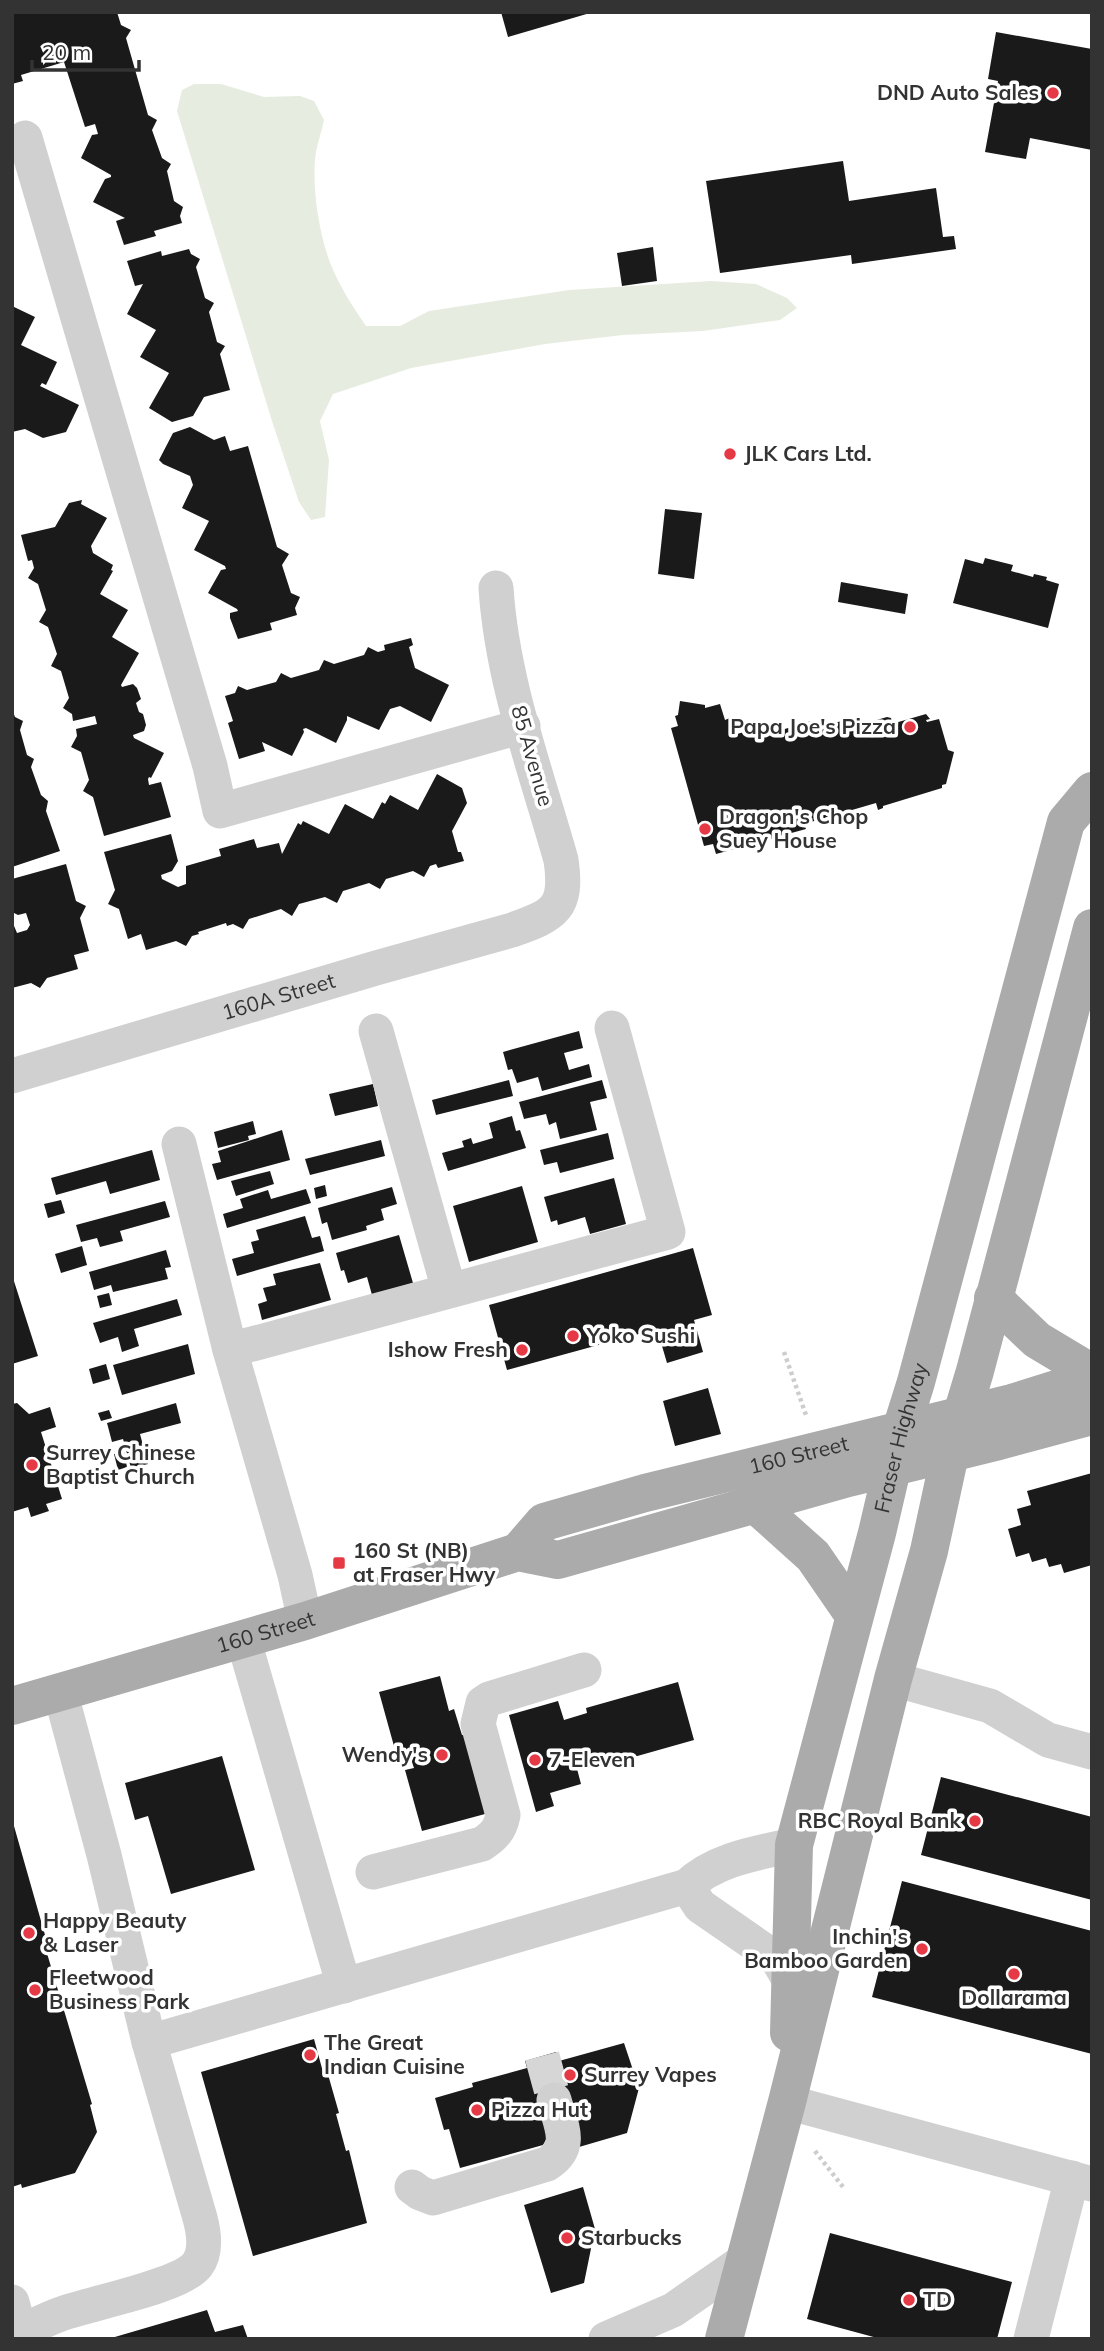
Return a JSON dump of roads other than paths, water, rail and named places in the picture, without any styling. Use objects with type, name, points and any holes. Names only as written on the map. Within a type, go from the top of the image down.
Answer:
[{"type":"main road","name":"Fraser Highway","points":[[787,2102],[794,1845],[853,1614],[877,1533],[901,1430],[1066,822],[1092,791]]},
{"type":"main road","name":"Fraser Highway","points":[[724,2339],[929,1551],[950,1454],[1092,928]]},
{"type":"main road","points":[[993,1298],[1037,1340],[1092,1376]]},
{"type":"main road","name":"160 Street","points":[[519,1552],[544,1522],[645,1493],[1038,1396],[1092,1376]]},
{"type":"main road","name":"160 Street","points":[[12,1706],[305,1621],[519,1552],[558,1560],[755,1504],[1092,1416]]},
{"type":"main road","points":[[755,1504],[813,1556],[853,1614]]},
{"type":"main road","name":"Fraser Highway","points":[[700,2339],[745,2260]]},
{"type":"street","points":[[25,138],[206,753],[220,811],[523,726]]},
{"type":"street","name":"85 Avenue","points":[[496,588],[500,634],[563,873],[563,896],[559,904],[545,916]]},
{"type":"street","name":"160A Street","points":[[12,1076],[512,930],[545,916]]},
{"type":"street","points":[[230,1350],[668,1232],[612,1028]]},
{"type":"street","points":[[376,1031],[449,1290]]},
{"type":"street","points":[[179,1144],[230,1350],[295,1576],[305,1621]]},
{"type":"street","points":[[243,1639],[344,1986]]},
{"type":"street","points":[[373,1872],[482,1844],[494,1836],[501,1826],[503,1815],[478,1724],[483,1703],[584,1670]]},
{"type":"street","points":[[894,1679],[990,1706],[1048,1740],[1092,1752]]},
{"type":"street","points":[[28,2326],[178,2278],[195,2267],[202,2253],[203,2231],[200,2218],[149,2042],[104,1855],[60,1691]]},
{"type":"street","points":[[149,2042],[687,1886],[702,1874],[727,1862],[794,1845]]},
{"type":"street","points":[[687,1886],[700,1906],[778,1960],[790,1981]]},
{"type":"street","points":[[412,2187],[433,2198],[547,2164],[557,2158],[564,2138],[554,2101]]},
{"type":"street","points":[[787,2102],[1082,2181],[1031,2339]]},
{"type":"street","points":[[606,2339],[673,2310],[745,2260]]},
{"type":"tunnel","points":[[542,2056],[554,2100]]},
{"type":"place","name":"DND Auto Sales","points":[[1053,93]]},
{"type":"place","name":"JLK Cars Ltd.","points":[[730,454]]},
{"type":"place","name":"Papa Joe's Pizza","points":[[910,727]]},
{"type":"place","name":"Dragon's Chop Suey House","points":[[705,829]]},
{"type":"place","name":"Yoko Sushi","points":[[573,1336]]},
{"type":"place","name":"Ishow Fresh","points":[[522,1350]]},
{"type":"place","name":"Surrey Chinese Baptist Church","points":[[32,1465]]},
{"type":"place","name":"160 St (NB) at Fraser Hwy","points":[[339,1563]]},
{"type":"place","name":"Wendy's","points":[[442,1755]]},
{"type":"place","name":"7-Eleven","points":[[535,1760]]},
{"type":"place","name":"RBC Royal Bank","points":[[975,1821]]},
{"type":"place","name":"Happy Beauty & Laser","points":[[29,1933]]},
{"type":"place","name":"Inchin's Bamboo Garden","points":[[922,1949]]},
{"type":"place","name":"Dollarama","points":[[1014,1974]]},
{"type":"place","name":"Fleetwood Business Park","points":[[35,1990]]},
{"type":"place","name":"The Great Indian Cuisine","points":[[310,2055]]},
{"type":"place","name":"Surrey Vapes","points":[[570,2075]]},
{"type":"place","name":"Pizza Hut","points":[[477,2110]]},
{"type":"place","name":"Starbucks","points":[[567,2238]]},
{"type":"place","name":"TD","points":[[909,2300]]}]
